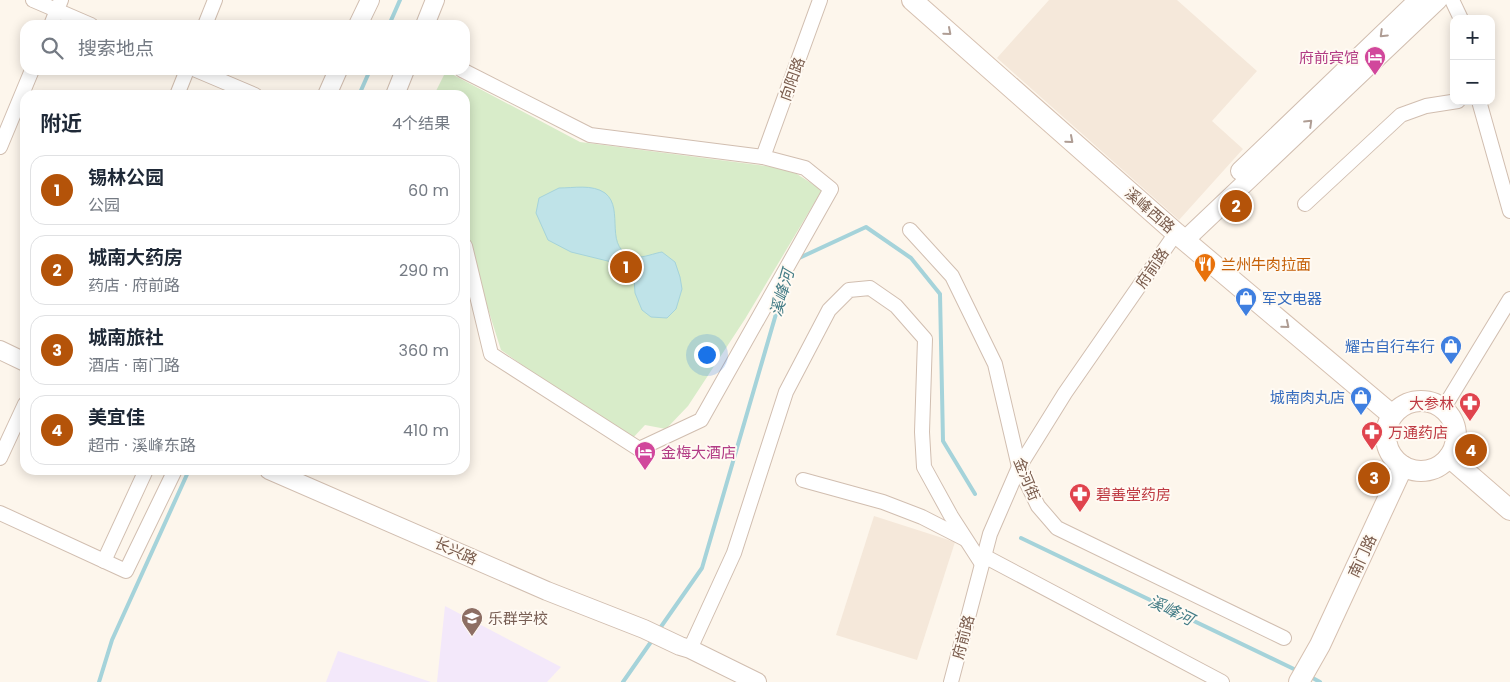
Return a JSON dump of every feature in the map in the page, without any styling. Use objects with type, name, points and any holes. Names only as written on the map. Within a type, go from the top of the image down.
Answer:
[{"type":"main road","name":"溪峰西路","points":[[912,0],[1180,237],[1392,414]]},
{"type":"main road","points":[[1414,401],[1430,402],[1444,409],[1454,425],[1456,433],[1456,441],[1449,457],[1443,463],[1428,470],[1411,470],[1403,466],[1387,447],[1386,430],[1392,414],[1398,408],[1414,401]]},
{"type":"main road","points":[[1449,457],[1510,510]]},
{"type":"main road","name":"南门路","points":[[1299,682],[1320,645],[1403,466]]},
{"type":"street","points":[[33,0],[59,5],[83,20]]},
{"type":"street","points":[[207,20],[216,0]]},
{"type":"street","points":[[360,20],[370,0]]},
{"type":"street","points":[[427,20],[435,0]]},
{"type":"street","name":"向阳路","points":[[764,157],[820,0]]},
{"type":"street","name":"府前路","points":[[951,682],[986,550],[1019,467],[1065,393],[1180,237],[1418,0]]},
{"type":"street","name":"府前路","points":[[1180,237],[1438,0]]},
{"type":"street","points":[[1452,0],[1460,15]]},
{"type":"street","points":[[53,20],[59,5]]},
{"type":"street","points":[[470,74],[590,135],[764,157],[805,168],[831,189],[700,420],[639,449],[492,354],[470,266]]},
{"type":"street","points":[[24,90],[30,75]]},
{"type":"street","points":[[179,90],[185,75]]},
{"type":"street","points":[[208,75],[243,90]]},
{"type":"street","points":[[328,90],[336,75]]},
{"type":"street","points":[[397,90],[403,75]]},
{"type":"street","points":[[0,147],[20,99]]},
{"type":"street","points":[[1305,204],[1401,115],[1426,106],[1450,102]]},
{"type":"street","points":[[1480,105],[1510,211]]},
{"type":"street","name":"金河街","points":[[910,230],[952,276],[995,364],[1019,467],[1038,506],[1057,528],[1284,638]]},
{"type":"street","points":[[757,682],[685,648],[734,553],[786,392],[828,310],[849,290],[870,288],[896,306],[925,340],[922,432],[924,467],[966,539]]},
{"type":"street","points":[[1444,409],[1510,299]]},
{"type":"street","points":[[0,350],[20,360]]},
{"type":"street","points":[[0,458],[20,415]]},
{"type":"street","points":[[104,561],[144,475]]},
{"type":"street","points":[[0,513],[126,571],[173,475]]},
{"type":"street","name":"长兴路","points":[[280,475],[547,591],[644,629],[685,648]]},
{"type":"street","points":[[803,480],[883,502],[922,517],[966,539],[1222,682]]},
{"type":"shaded area","points":[[1049,0],[1177,0],[1257,71],[1212,121],[1243,149],[1179,220],[997,58]]},
{"type":"shaded area","points":[[874,516],[955,542],[917,660],[836,635]]},
{"type":"shaded area","name":"乐群学校","points":[[445,606],[561,667],[547,682],[437,682]]},
{"type":"shaded area","points":[[338,651],[431,682],[326,682]]},
{"type":"green space","points":[[444,75],[454,75],[580,142],[789,169],[822,190],[745,319],[688,406],[666,429],[645,425],[630,441],[501,350],[470,252],[470,90],[436,90]]},
{"type":"water","points":[[589,187],[605,193],[611,200],[614,209],[616,238],[619,247],[625,253],[639,257],[662,252],[675,262],[682,289],[676,309],[667,318],[651,317],[642,310],[635,293],[634,278],[624,265],[571,252],[548,240],[536,213],[539,198],[559,188]]},
{"type":"waterway","points":[[391,20],[400,0]]},
{"type":"waterway","points":[[361,90],[368,75]]},
{"type":"waterway","name":"溪峰河","points":[[797,259],[866,227],[911,258],[940,294],[943,441],[975,494]]},
{"type":"waterway","name":"溪峰河","points":[[658,631],[702,568],[785,283]]},
{"type":"waterway","points":[[99,682],[112,640],[187,475]]},
{"type":"waterway","name":"溪峰河","points":[[1021,538],[1298,671]]},
{"type":"waterway","name":"溪峰河","points":[[623,682],[653,639]]},
{"type":"waterway","name":"溪峰河","points":[[1309,676],[1320,682]]},
{"type":"place","name":"府前宾馆","points":[[1375,76]]},
{"type":"place","name":"城南大药房","points":[[1236,206]]},
{"type":"place","name":"锡林公园","points":[[626,267]]},
{"type":"place","name":"兰州牛肉拉面","points":[[1205,283]]},
{"type":"place","name":"军文电器","points":[[1246,317]]},
{"type":"place","name":"耀古自行车行","points":[[1451,365]]},
{"type":"place","name":"城南肉丸店","points":[[1361,416]]},
{"type":"place","name":"大参林","points":[[1470,422]]},
{"type":"place","name":"美宜佳","points":[[1471,450]]},
{"type":"place","name":"万通药店","points":[[1372,451]]},
{"type":"place","name":"金梅大酒店","points":[[645,471]]},
{"type":"place","name":"城南旅社","points":[[1374,478]]},
{"type":"place","name":"碧善堂药房","points":[[1080,513]]},
{"type":"place","name":"乐群学校","points":[[472,637]]}]
